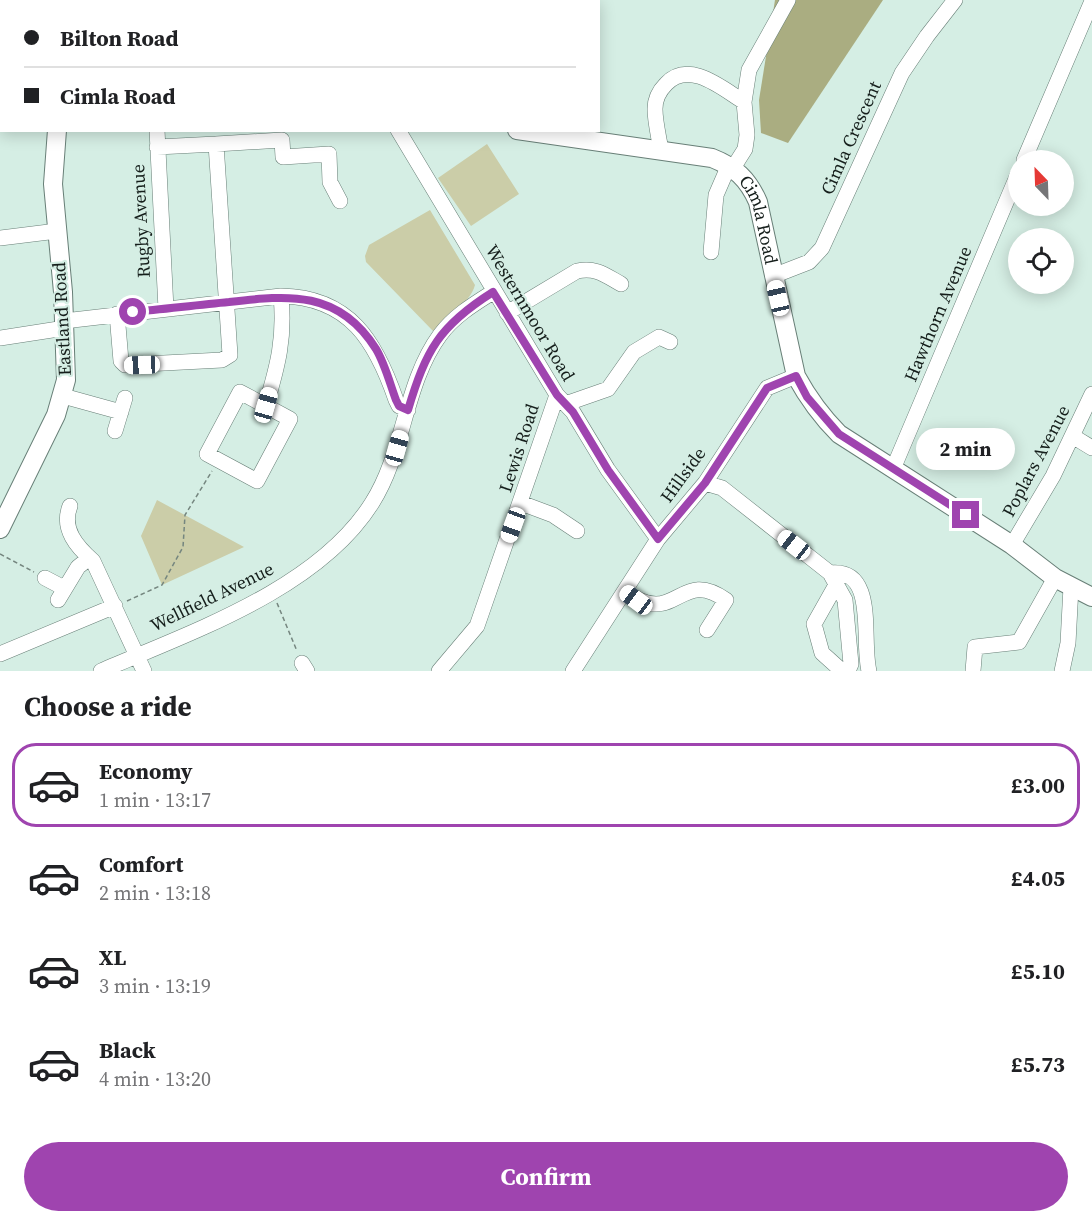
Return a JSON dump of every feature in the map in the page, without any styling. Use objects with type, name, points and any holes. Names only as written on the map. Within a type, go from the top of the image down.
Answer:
[{"type":"main road","name":"Eastland Road","points":[[0,529],[63,396],[67,361],[53,184],[57,132]]},
{"type":"main road","name":"Cimla Road","points":[[531,132],[712,158],[731,166],[752,186],[758,202],[796,376],[807,397],[839,434],[1012,545],[1054,578],[1091,599]]},
{"type":"street","points":[[711,252],[716,195],[731,166],[745,149],[747,135],[744,102],[750,70],[788,0]]},
{"type":"street","name":"Cimla Crescent","points":[[773,276],[809,262],[822,248],[902,73],[955,0]]},
{"type":"street","points":[[1028,150],[1092,1]]},
{"type":"street","points":[[661,151],[655,112],[656,100],[668,81],[679,75],[701,77],[744,102]]},
{"type":"street","name":"Rugby Avenue","points":[[157,132],[166,309]]},
{"type":"street","name":"Westernmoor Road","points":[[399,132],[493,292],[561,399],[658,539]]},
{"type":"street","points":[[157,147],[216,144],[282,135],[283,157],[328,154],[330,182],[340,201]]},
{"type":"street","points":[[117,314],[123,364],[222,360],[230,355],[216,144]]},
{"type":"street","name":"Hawthorn Avenue","points":[[893,469],[1008,198]]},
{"type":"street","points":[[0,238],[57,231]]},
{"type":"street","points":[[507,313],[577,271],[588,269],[599,271],[621,284]]},
{"type":"street","name":"Wellfield Avenue","points":[[144,671],[137,655],[219,620],[272,592],[291,580],[343,538],[372,502],[397,448],[418,376],[441,334],[453,320],[493,292]]},
{"type":"street","points":[[266,405],[281,355],[284,326],[281,296]]},
{"type":"street","points":[[0,338],[117,314],[281,296],[313,300],[346,316],[376,350],[399,406],[408,410]]},
{"type":"street","points":[[561,399],[608,389],[634,352],[659,338],[670,342]]},
{"type":"street","name":"Hillside","points":[[573,671],[658,539],[705,483],[767,388],[796,376]]},
{"type":"street","points":[[240,392],[266,405],[290,418],[257,481],[207,454],[240,392]]},
{"type":"street","name":"Poplars Avenue","points":[[1012,545],[1074,437],[1092,394]]},
{"type":"street","points":[[63,396],[123,405],[115,431]]},
{"type":"street","name":"Lewis Road","points":[[439,671],[477,626],[561,399]]},
{"type":"street","points":[[1074,437],[1092,448]]},
{"type":"street","points":[[705,483],[722,489],[833,579],[845,600],[851,664],[848,671]]},
{"type":"street","points":[[521,503],[553,515],[577,531]]},
{"type":"street","points":[[70,506],[67,514],[70,532],[80,550],[93,561],[137,655],[101,671]]},
{"type":"street","points":[[45,578],[61,594],[78,567],[88,559],[93,561]]},
{"type":"street","points":[[842,671],[822,653],[814,624],[833,579],[847,574],[856,579],[862,589],[865,653],[869,671]]},
{"type":"street","points":[[973,671],[975,647],[1019,642],[1054,578]]},
{"type":"street","points":[[1062,671],[1068,643],[1071,586]]},
{"type":"street","points":[[625,591],[650,606],[664,604],[693,588],[713,591],[726,600],[707,630]]},
{"type":"street","points":[[0,654],[115,606]]},
{"type":"path","points":[[115,606],[162,585],[183,547],[185,515],[218,461]]},
{"type":"path","points":[[0,554],[45,578]]},
{"type":"path","points":[[278,606],[304,667]]},
{"type":"green space","points":[[775,0],[883,0],[788,143],[761,133],[759,100]]},
{"type":"green space","points":[[487,144],[519,194],[471,226],[438,178]]},
{"type":"green space","points":[[430,210],[475,285],[463,304],[433,331],[366,262],[365,256],[369,245]]},
{"type":"green space","points":[[157,500],[244,547],[162,585],[141,536]]},
{"type":"route","points":[[133,312],[281,296],[313,300],[346,316],[362,331],[376,350],[399,406],[408,410],[418,376],[441,334],[453,320],[493,292],[557,395],[573,412],[608,470],[658,539],[705,483],[767,388],[796,376],[807,397],[839,434],[966,515]]}]
